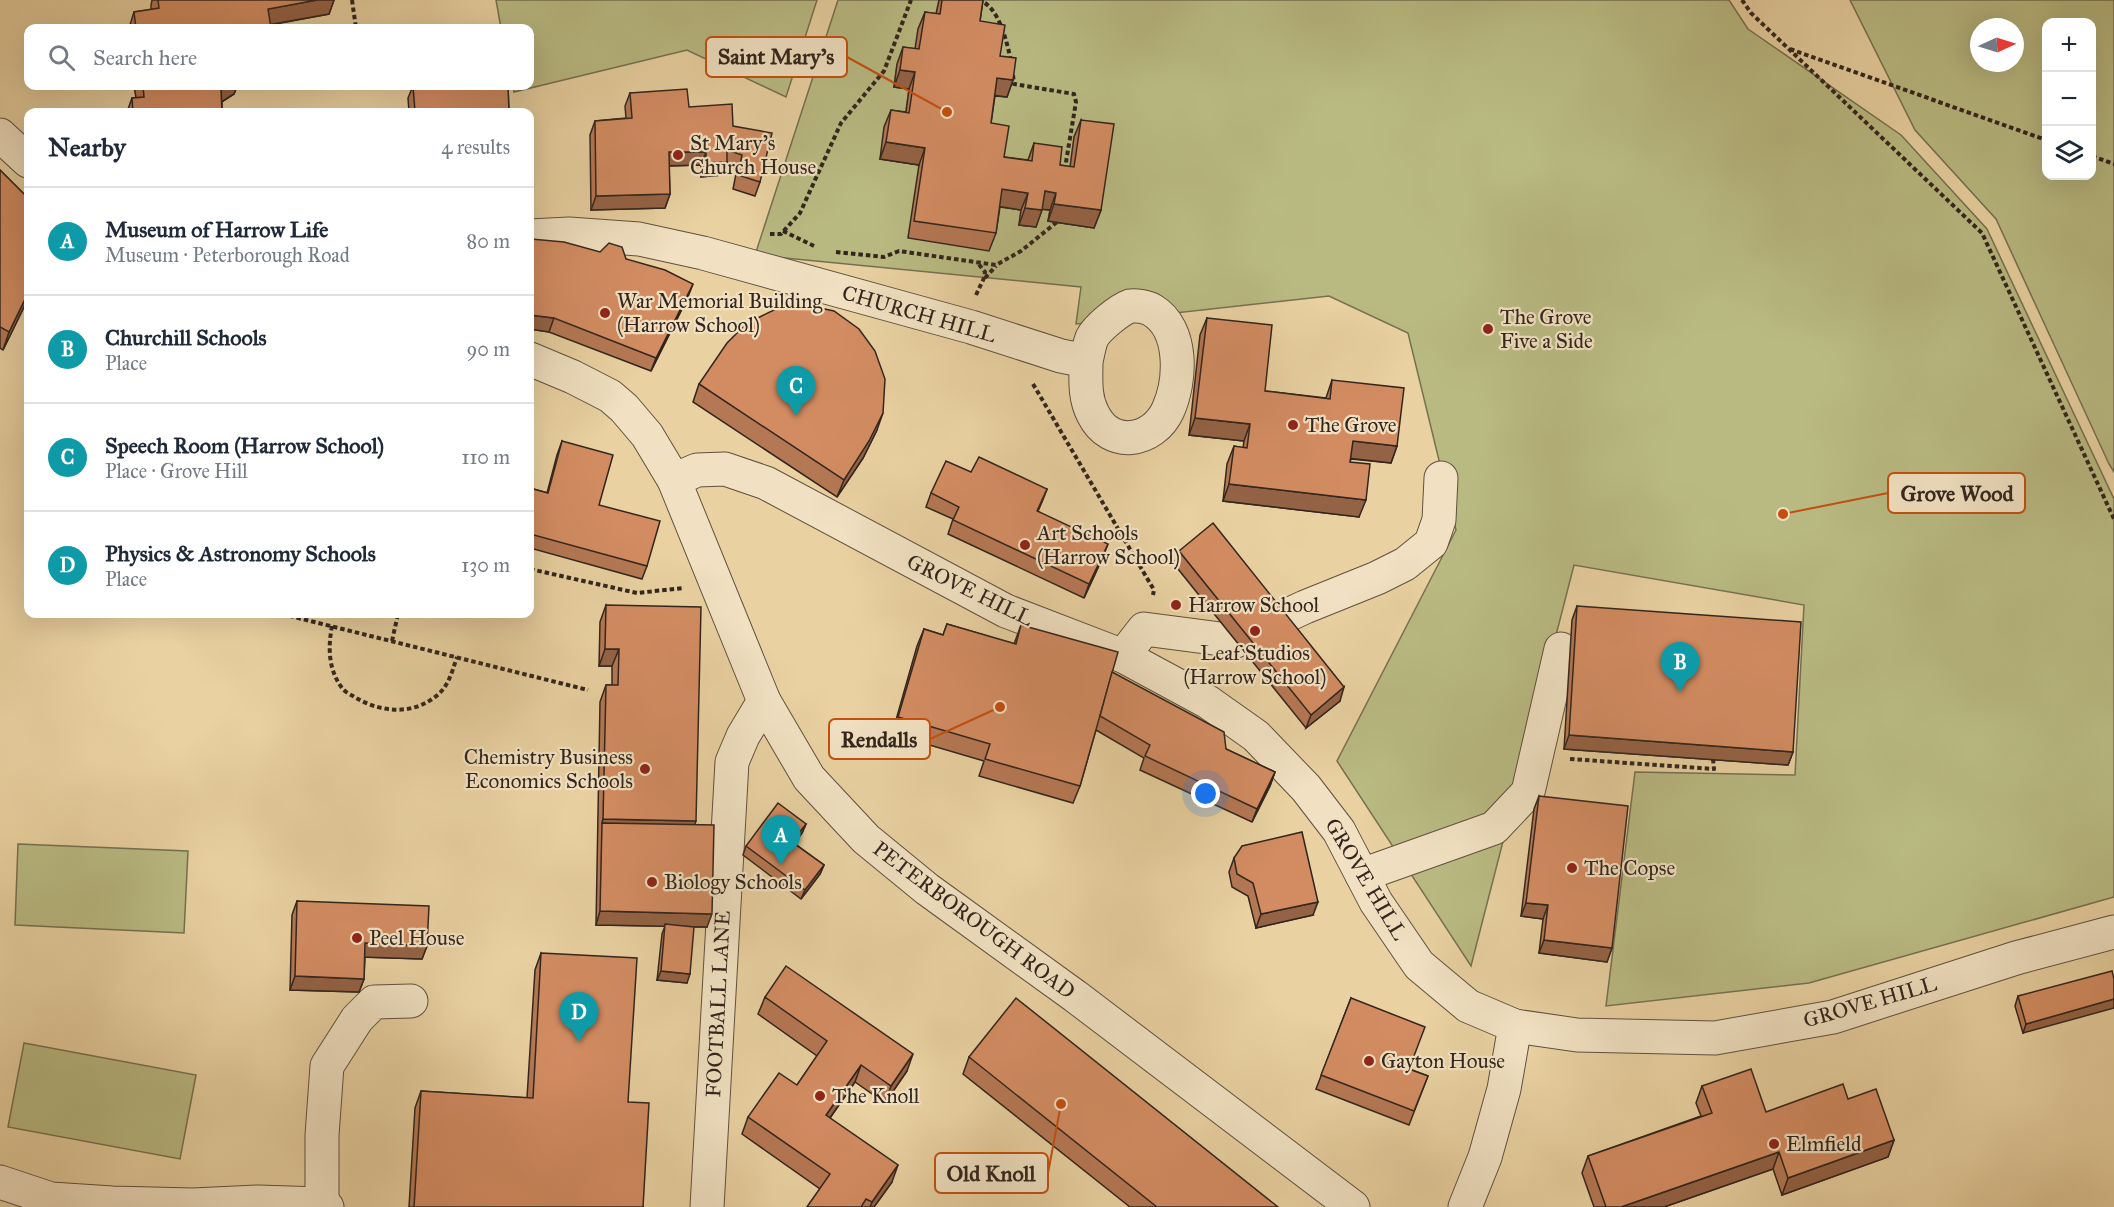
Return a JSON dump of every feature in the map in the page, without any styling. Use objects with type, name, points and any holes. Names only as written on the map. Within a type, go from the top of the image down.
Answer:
[{"type":"street","points":[[0,135],[24,157]]},
{"type":"street","name":"CHURCH HILL","points":[[534,236],[569,234],[639,239],[703,253],[1074,358]]},
{"type":"street","name":"PETERBOROUGH ROAD","points":[[534,361],[573,376],[610,396],[624,408],[647,435],[674,480],[764,701],[810,778],[867,839],[927,890],[1075,996],[1349,1206]]},
{"type":"street","name":"GROVE HILL","points":[[674,480],[697,470],[725,470],[766,483],[1006,611],[1123,656],[1208,702],[1256,736],[1306,788],[1340,831],[1376,902],[1419,965],[1468,1006],[1515,1026],[1577,1035],[1715,1038],[1833,1017],[2016,958],[2114,932]]},
{"type":"street","points":[[1275,621],[1305,606],[1377,578],[1405,564],[1431,543],[1439,520],[1441,478]]},
{"type":"street","points":[[1123,656],[1144,629],[1236,641]]},
{"type":"street","points":[[1362,875],[1494,828],[1528,792],[1561,649]]},
{"type":"street","name":"FOOTBALL LANE","points":[[707,1207],[732,762],[743,736],[764,701]]},
{"type":"street","points":[[0,1182],[51,1199],[112,1203],[193,1205],[258,1202],[324,1206],[322,1135],[327,1066],[357,1019],[374,1002],[411,1001]]},
{"type":"street","points":[[1465,1207],[1485,1157],[1504,1089],[1515,1026]]},
{"type":"path","points":[[352,0],[355,24]]},
{"type":"path","points":[[766,234],[781,234],[800,213],[841,123],[884,71],[910,0]]},
{"type":"path","points":[[978,0],[984,2],[1000,22],[1008,49],[1014,84],[1074,94],[1076,102],[1065,173]]},
{"type":"path","points":[[1742,0],[1751,13],[1982,233],[2114,519]]},
{"type":"path","points":[[1788,48],[2042,139]]},
{"type":"path","points":[[2096,158],[2114,164]]},
{"type":"path","points":[[984,278],[996,265],[1021,251],[1057,222]]},
{"type":"path","points":[[783,231],[819,247]]},
{"type":"path","points":[[826,250],[884,256],[899,251],[996,265]]},
{"type":"path","points":[[1021,343],[1032,383],[1154,590]]},
{"type":"path","points":[[534,570],[637,593],[717,585]]},
{"type":"path","points":[[299,618],[588,690]]},
{"type":"path","points":[[392,641],[397,618]]},
{"type":"path","points":[[332,626],[328,647],[332,669],[342,690],[379,709],[397,711],[418,706],[436,697],[449,680],[457,657]]},
{"type":"path","points":[[1538,752],[1566,758],[1606,762],[1714,769],[1713,759]]},
{"type":"path","points":[[1606,762],[1607,752]]},
{"type":"green space","points":[[496,0],[817,0],[786,97],[687,50],[534,87],[534,24],[500,24]]},
{"type":"green space","points":[[838,0],[1729,0],[1748,29],[1901,135],[1987,229],[2114,499],[2114,897],[1809,983],[1606,1006],[1635,772],[1795,775],[1804,605],[1574,565],[1471,966],[1337,761],[1456,530],[1408,333],[1329,296],[1076,324],[1081,287],[755,255]],"holes":[[[933,32],[998,174],[1067,184],[1090,227],[1048,221],[1050,210],[1039,209],[1019,225],[1021,210],[996,206],[919,165],[880,159],[903,130],[909,89],[894,87],[897,65],[913,66]]]},
{"type":"green space","points":[[1850,0],[2114,0],[2114,472],[2109,464],[1996,219],[1915,130]]},
{"type":"green space","points":[[18,844],[188,851],[184,933],[15,925]]},
{"type":"green space","points":[[24,1043],[196,1075],[180,1159],[8,1127]]},
{"type":"building","points":[[158,0],[317,0],[268,9],[270,24],[136,24],[134,12],[159,8]]},
{"type":"building","points":[[942,0],[983,0],[980,21],[1005,25],[1000,56],[1016,58],[1013,80],[997,78],[991,123],[1009,126],[1004,157],[1032,161],[1034,143],[1062,147],[1060,165],[1074,167],[1081,120],[1114,124],[1101,210],[1054,204],[1056,193],[1045,191],[1042,210],[1025,208],[1028,193],[1002,189],[996,233],[914,221],[925,148],[886,142],[891,110],[909,113],[915,72],[900,70],[903,47],[919,49],[925,12],[940,14]]},
{"type":"building","name":"St Mary's Church House","points":[[687,89],[689,107],[732,104],[733,126],[772,133],[760,182],[738,175],[742,155],[727,150],[727,162],[706,163],[706,152],[669,152],[670,194],[596,196],[595,121],[632,118],[630,93]]},
{"type":"building","points":[[143,90],[221,90],[222,108],[133,108],[132,98],[144,97]]},
{"type":"building","points":[[413,90],[508,90],[509,108],[415,108]]},
{"type":"building","points":[[0,170],[24,194],[24,301],[9,332],[0,327]]},
{"type":"building","name":"War Memorial Building (Harrow School)","points":[[534,239],[564,242],[600,252],[609,243],[622,247],[626,259],[665,270],[693,284],[656,358],[554,318],[534,316]]},
{"type":"building","points":[[806,305],[834,311],[859,329],[875,351],[885,379],[883,413],[869,441],[844,480],[699,384],[727,343],[747,323],[776,309]]},
{"type":"building","name":"The Grove","points":[[1207,318],[1272,325],[1265,391],[1330,399],[1332,380],[1404,388],[1397,446],[1353,441],[1350,462],[1370,464],[1366,500],[1229,484],[1234,446],[1247,448],[1250,424],[1195,418]]},
{"type":"building","points":[[562,441],[613,455],[599,505],[660,521],[647,566],[534,535],[534,489],[548,493]]},
{"type":"building","name":"Art Schools (Harrow School)","points":[[979,457],[1047,489],[1037,511],[1108,544],[1089,584],[953,520],[959,507],[931,493],[946,461],[971,472]]},
{"type":"building","name":"Leaf Studios (Harrow School)","points":[[1213,523],[1344,687],[1311,715],[1179,551]]},
{"type":"building","name":"Chemistry Business Economics Schools","points":[[606,605],[701,607],[696,821],[603,819],[606,685],[618,685],[619,649],[605,649]]},
{"type":"building","points":[[1577,606],[1801,622],[1793,752],[1569,735]]},
{"type":"building","points":[[947,624],[1016,644],[1021,625],[1118,652],[1080,786],[985,759],[990,744],[898,717],[924,629],[943,635]]},
{"type":"building","points":[[1112,672],[1224,732],[1226,749],[1275,772],[1257,809],[1145,756],[1150,745],[1100,716]]},
{"type":"building","name":"The Copse","points":[[1539,796],[1628,806],[1612,948],[1544,940],[1548,905],[1526,903]]},
{"type":"building","points":[[778,803],[806,824],[792,842],[824,865],[805,890],[746,846]]},
{"type":"building","name":"Biology Schools","points":[[602,823],[714,825],[712,914],[600,911]]},
{"type":"building","points":[[1302,832],[1318,902],[1261,914],[1253,883],[1237,874],[1234,858],[1242,846]]},
{"type":"building","name":"Peel House","points":[[297,901],[429,906],[427,946],[365,943],[364,979],[295,976]]},
{"type":"building","points":[[665,924],[694,927],[690,974],[661,971]]},
{"type":"building","points":[[541,953],[637,958],[628,1102],[649,1103],[643,1207],[414,1207],[421,1091],[533,1098]]},
{"type":"building","name":"The Knoll","points":[[786,966],[913,1054],[891,1086],[861,1065],[826,1115],[898,1165],[872,1202],[866,1199],[861,1207],[807,1207],[830,1174],[748,1117],[779,1073],[797,1085],[827,1041],[765,997]]},
{"type":"building","points":[[2112,971],[2114,999],[2026,1024],[2018,996]]},
{"type":"building","points":[[1016,998],[1278,1207],[1157,1207],[969,1057]]},
{"type":"building","name":"Gayton House","points":[[1351,998],[1425,1027],[1409,1069],[1428,1076],[1414,1111],[1321,1075]]},
{"type":"building","name":"Elmfield","points":[[1751,1069],[1766,1112],[1843,1084],[1848,1099],[1876,1089],[1894,1140],[1788,1178],[1779,1152],[1621,1207],[1606,1207],[1588,1156],[1712,1113],[1702,1086]]},
{"type":"place","name":"Saint Mary's","points":[[947,112]]},
{"type":"place","name":"St Mary's Church House","points":[[678,155]]},
{"type":"place","name":"War Memorial Building (Harrow School)","points":[[605,313]]},
{"type":"place","name":"The Grove Five a Side","points":[[1488,329]]},
{"type":"place","name":"Speech Room (Harrow School)","points":[[796,416]]},
{"type":"place","name":"The Grove","points":[[1293,425]]},
{"type":"place","name":"Grove Wood","points":[[1783,514]]},
{"type":"place","name":"Art Schools (Harrow School)","points":[[1025,545]]},
{"type":"place","name":"Harrow School","points":[[1176,605]]},
{"type":"place","name":"Leaf Studios (Harrow School)","points":[[1255,631]]},
{"type":"place","name":"Churchill Schools","points":[[1680,692]]},
{"type":"place","name":"Rendalls","points":[[1000,707]]},
{"type":"place","name":"Chemistry Business Economics Schools","points":[[645,769]]},
{"type":"place","name":"Museum of Harrow Life","points":[[781,865]]},
{"type":"place","name":"The Copse","points":[[1572,868]]},
{"type":"place","name":"Biology Schools","points":[[652,882]]},
{"type":"place","name":"Peel House","points":[[357,938]]},
{"type":"place","name":"Physics & Astronomy Schools","points":[[579,1042]]},
{"type":"place","name":"Gayton House","points":[[1369,1061]]},
{"type":"place","name":"The Knoll","points":[[820,1096]]},
{"type":"place","name":"Old Knoll","points":[[1061,1104]]},
{"type":"place","name":"Elmfield","points":[[1774,1144]]}]
